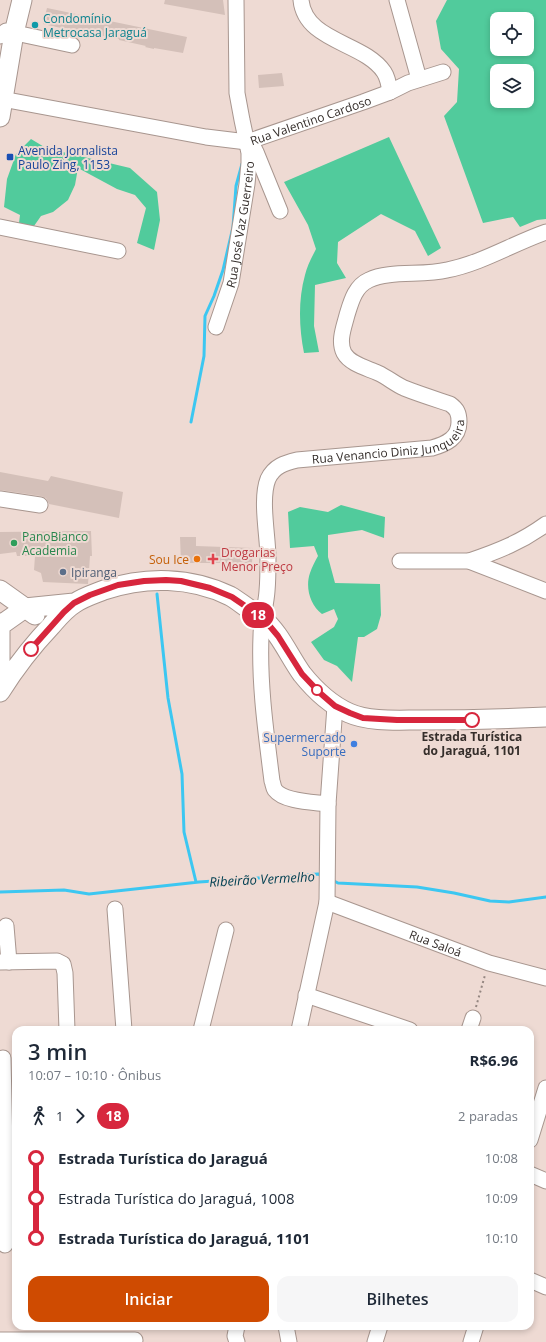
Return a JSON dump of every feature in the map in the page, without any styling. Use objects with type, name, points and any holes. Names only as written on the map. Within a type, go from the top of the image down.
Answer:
[{"type":"main road","points":[[0,117],[7,35],[22,0]]},
{"type":"main road","points":[[5,668],[74,603],[90,595],[118,585],[144,581],[181,581],[210,588],[232,597],[263,618],[278,636],[302,674],[320,693],[335,706],[363,718],[441,720],[546,717]]},
{"type":"main road","points":[[0,590],[35,616],[46,631]]},
{"type":"main road","points":[[0,692],[5,668],[0,624],[26,608],[74,603]]},
{"type":"street","name":"Rua José Vaz Guerreiro","points":[[216,327],[231,284],[249,163],[249,141],[242,120],[237,93],[236,0]]},
{"type":"street","points":[[302,0],[305,15],[321,32],[377,64],[384,72],[389,82],[390,92]]},
{"type":"street","points":[[397,0],[419,79]]},
{"type":"street","points":[[7,35],[72,46]]},
{"type":"street","name":"Rua Valentino Cardoso","points":[[2,98],[206,137],[249,141],[390,92],[419,79],[442,72]]},
{"type":"street","points":[[249,141],[256,152],[280,211]]},
{"type":"street","points":[[0,228],[118,251]]},
{"type":"street","name":"Rua Venancio Diniz Junqueira","points":[[263,618],[267,584],[268,556],[265,518],[266,493],[268,479],[274,470],[283,464],[297,460],[432,448],[444,445],[454,438],[459,429],[459,416],[456,408],[450,404],[403,387],[387,377],[351,360],[345,354],[342,347],[342,336],[351,300],[360,286],[368,280],[382,276],[426,274],[447,270],[491,256],[546,232]]},
{"type":"street","points":[[0,499],[40,505]]},
{"type":"street","points":[[469,562],[500,551],[530,535],[546,524]]},
{"type":"street","points":[[400,561],[469,562],[546,591]]},
{"type":"street","points":[[263,618],[261,635],[261,669],[264,710],[273,785],[280,794],[290,799],[328,804]]},
{"type":"street","points":[[301,1026],[327,898],[328,804],[335,706]]},
{"type":"street","name":"Rua Saloá","points":[[327,898],[488,963],[546,978]]},
{"type":"street","points":[[114,909],[124,1026]]},
{"type":"street","points":[[6,926],[4,962],[57,961],[63,964],[65,973],[67,1026]]},
{"type":"street","points":[[202,1026],[226,930]]},
{"type":"street","points":[[306,995],[398,1026]]},
{"type":"street","points":[[6,1058],[7,1245]]},
{"type":"street","points":[[534,1127],[546,1088]]},
{"type":"street","points":[[534,1176],[546,1181]]},
{"type":"street","points":[[534,1282],[546,1287]]},
{"type":"street","points":[[287,1330],[289,1342]]},
{"type":"street","points":[[375,1342],[379,1330]]},
{"type":"street","points":[[471,1342],[475,1330]]},
{"type":"street","points":[[0,1340],[76,1341],[136,1336]]},
{"type":"path","points":[[471,1024],[488,963]]},
{"type":"green space","points":[[447,0],[546,0],[546,219],[537,220],[520,227],[513,217],[483,223],[444,116],[457,102],[459,69],[441,49],[436,21]]},
{"type":"green space","points":[[389,137],[441,248],[428,256],[415,231],[381,214],[338,242],[337,263],[346,278],[315,285],[314,326],[319,352],[304,353],[300,324],[301,294],[306,272],[316,249],[308,225],[284,182]]},
{"type":"green space","points":[[31,139],[46,148],[130,168],[157,192],[160,220],[154,250],[137,243],[146,208],[135,195],[117,189],[78,168],[75,185],[68,200],[53,212],[41,216],[34,226],[19,223],[20,215],[4,207],[7,179],[16,154]]},
{"type":"green space","points":[[341,505],[385,517],[384,538],[362,530],[328,535],[328,557],[335,583],[380,584],[381,615],[377,629],[364,637],[358,637],[352,682],[337,666],[324,660],[311,642],[334,627],[338,619],[334,609],[322,614],[314,606],[308,590],[309,578],[318,556],[314,546],[290,548],[288,512],[300,507],[328,512]]},
{"type":"building","points":[[165,0],[223,0],[225,15],[164,4]]},
{"type":"building","points":[[47,8],[187,37],[183,53],[154,49],[119,39],[79,31],[79,33],[43,24]]},
{"type":"building","points":[[282,73],[284,86],[259,88],[258,75]]},
{"type":"building","points":[[0,472],[48,481],[51,476],[123,492],[119,518],[49,504],[46,498],[41,496],[0,490]]},
{"type":"building","points":[[91,531],[92,556],[90,556],[88,584],[43,582],[41,573],[34,570],[35,556],[17,556],[16,552],[0,554],[0,532]]},
{"type":"building","points":[[180,537],[196,537],[196,546],[253,548],[252,563],[181,563]]},
{"type":"waterway","points":[[191,422],[204,356],[205,316],[223,270],[233,227],[236,186],[242,164]]},
{"type":"waterway","points":[[157,594],[168,698],[182,774],[184,832],[196,882]]},
{"type":"waterway","name":"Ribeirão Vermelho","points":[[0,892],[64,890],[89,894],[199,882],[318,874],[323,876]]},
{"type":"waterway","name":"Ribeirão Vermelho","points":[[332,880],[338,883],[417,887],[490,901],[509,902],[546,897]]},
{"type":"bus line","name":"18","points":[[31,649],[64,612],[74,603],[90,595],[118,585],[144,581],[181,581],[210,588],[232,597],[263,618],[278,636],[302,674],[335,706],[363,718],[397,720],[472,720]]},
{"type":"place","name":"Condomínio Metrocasa Jaraguá","points":[[35,25]]},
{"type":"place","name":"Avenida Jornalista Paulo Zing, 1153","points":[[10,157]]},
{"type":"place","name":"PanoBianco Academia","points":[[14,543]]},
{"type":"place","name":"Sou Ice","points":[[197,559]]},
{"type":"place","name":"Drogarias Menor Preço","points":[[213,559]]},
{"type":"place","name":"Ipiranga","points":[[63,572]]},
{"type":"place","name":"Estrada Turística do Jaraguá, 1101","points":[[472,720]]},
{"type":"place","name":"Supermercado Suporte","points":[[354,744]]}]
